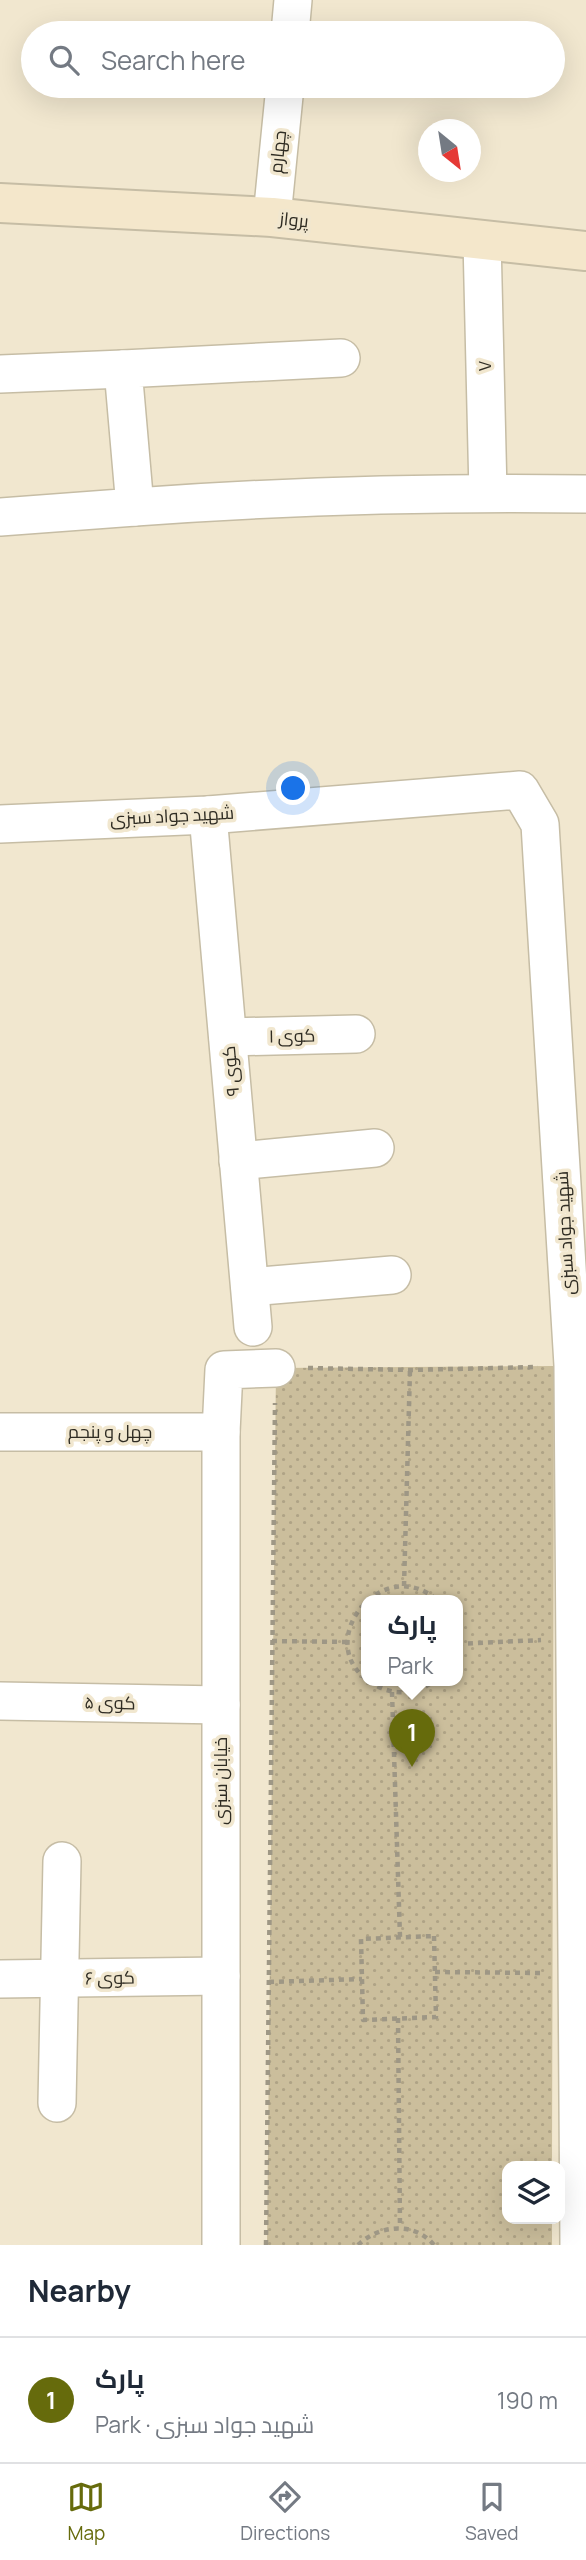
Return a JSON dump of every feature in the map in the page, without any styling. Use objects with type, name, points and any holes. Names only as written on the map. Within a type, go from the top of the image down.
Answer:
[{"type":"street","points":[[291,21],[293,0]]},
{"type":"street","name":"چهارم","points":[[272,217],[284,98]]},
{"type":"street","name":"پرواز","points":[[0,203],[272,217],[586,251]]},
{"type":"street","name":"۷","points":[[482,240],[488,493]]},
{"type":"street","points":[[0,374],[341,358]]},
{"type":"street","points":[[123,369],[135,507]]},
{"type":"street","points":[[0,517],[225,500],[488,493],[586,494]]},
{"type":"street","name":"شهید جواد سبزی","points":[[0,824],[208,815],[520,790],[541,824],[573,1365],[579,2245]]},
{"type":"street","name":"کوی ۹","points":[[208,815],[253,1327]]},
{"type":"street","name":"کوی ۱","points":[[228,1037],[356,1034]]},
{"type":"street","points":[[239,1161],[374,1149]]},
{"type":"street","points":[[250,1287],[391,1275]]},
{"type":"street","name":"خیابان سبزی","points":[[221,2245],[221,1432],[224,1370],[276,1368]]},
{"type":"street","name":"چهل و پنجم","points":[[0,1432],[221,1432]]},
{"type":"street","name":"کوی ۵","points":[[0,1701],[221,1705]]},
{"type":"street","points":[[57,2103],[62,1861]]},
{"type":"street","name":"کوی ۶","points":[[0,1979],[221,1976]]},
{"type":"path","points":[[266,2245],[276,1368],[410,1370],[541,1367]]},
{"type":"path","points":[[404,1586],[410,1370]]},
{"type":"path","points":[[373,1595],[404,1586],[421,1589],[430,1595]]},
{"type":"path","points":[[361,1606],[351,1625],[348,1642],[352,1660],[361,1671]]},
{"type":"path","points":[[463,1644],[553,1639]]},
{"type":"path","points":[[272,1642],[348,1642]]},
{"type":"path","points":[[380,1686],[392,1692],[410,1692],[427,1686]]},
{"type":"path","points":[[392,1692],[400,1937]]},
{"type":"path","points":[[434,1936],[435,1972],[436,2017],[363,2020],[361,1938],[434,1936]]},
{"type":"path","points":[[435,1972],[555,1973]]},
{"type":"path","points":[[269,1982],[362,1979]]},
{"type":"path","points":[[398,2018],[400,2228]]},
{"type":"path","points":[[358,2245],[367,2237],[383,2230],[400,2228],[416,2232],[434,2245]]},
{"type":"shaded area","points":[[554,1366],[552,2161],[502,2161],[502,2224],[552,2224],[552,2245],[267,2245],[276,1368]]},
{"type":"place","name":"پارک","points":[[412,1767]]}]
